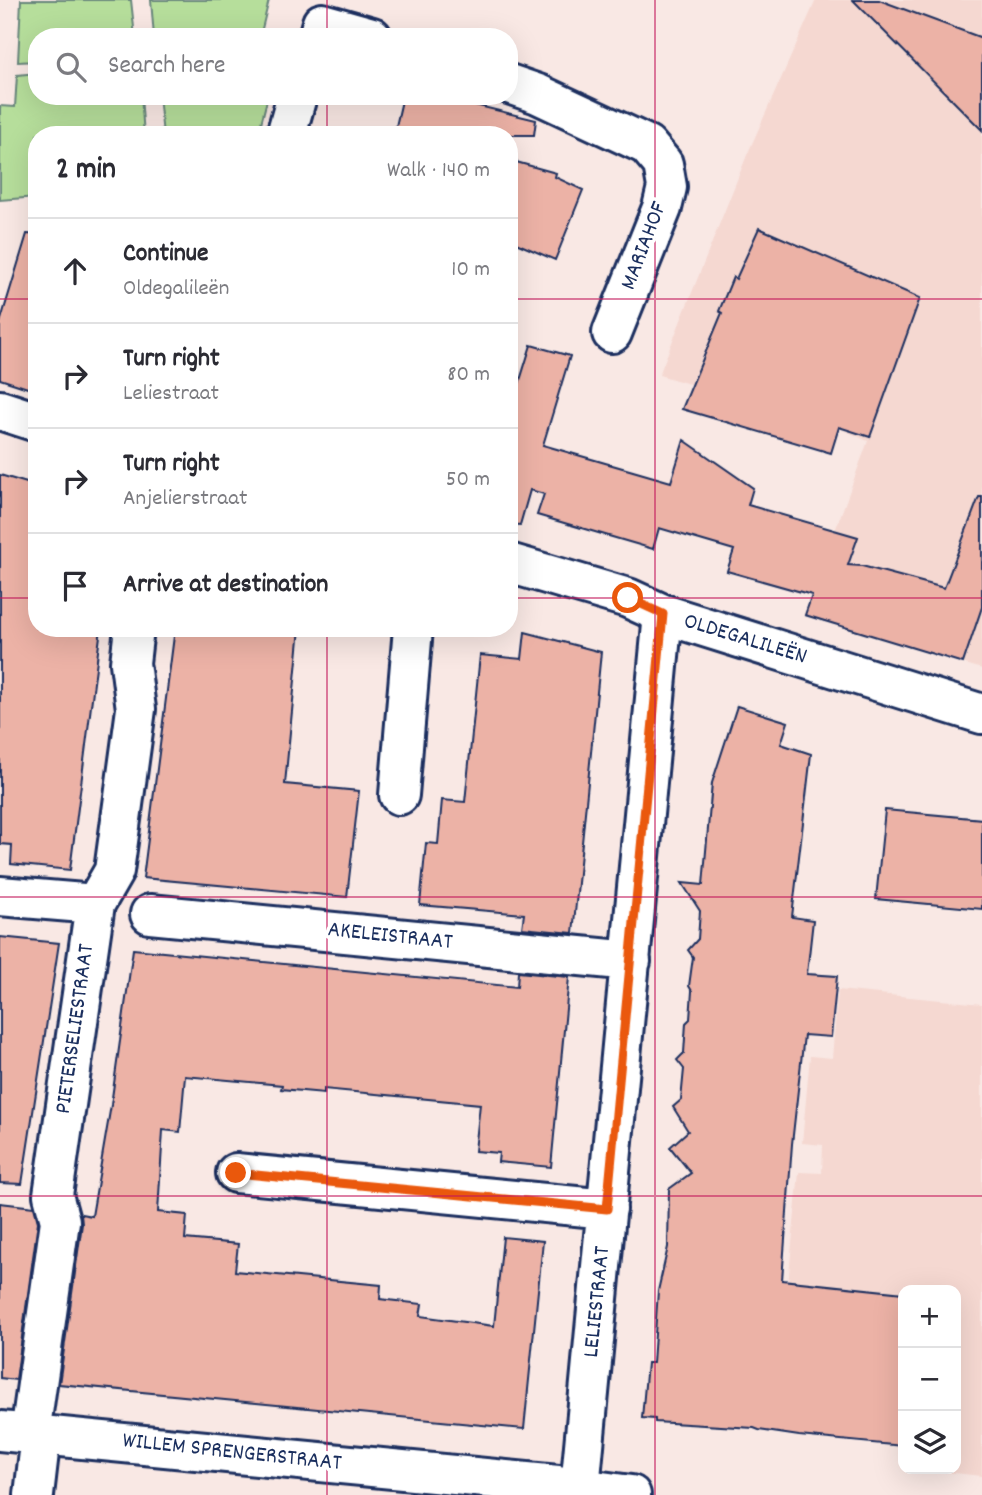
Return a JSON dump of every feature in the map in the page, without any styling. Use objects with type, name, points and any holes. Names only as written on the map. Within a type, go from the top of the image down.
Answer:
[{"type":"street","name":"MARIAHOF","points":[[518,87],[647,145],[663,163],[667,187],[662,208],[612,333]]},
{"type":"street","points":[[289,126],[294,105]]},
{"type":"street","points":[[0,410],[28,419]]},
{"type":"street","name":"OLDEGALILEËN","points":[[518,567],[628,598],[663,614],[982,714]]},
{"type":"street","name":"LELIESTRAAT","points":[[565,1489],[607,1209],[663,614]]},
{"type":"street","name":"PIETERSELIESTRAAT","points":[[34,1495],[24,1433],[61,1221],[53,1195],[95,904],[114,871],[136,709],[130,663],[133,637]]},
{"type":"street","points":[[398,794],[412,637]]},
{"type":"street","points":[[0,896],[95,904]]},
{"type":"street","name":"AKELEISTRAAT","points":[[150,914],[631,961]]},
{"type":"street","points":[[236,1173],[607,1209]]},
{"type":"street","name":"WILLEM SPRENGERSTRAAT","points":[[24,1433],[631,1495]]},
{"type":"shaded area","points":[[816,0],[982,0],[982,669],[804,615],[868,441],[839,428],[659,375],[747,155]]},
{"type":"shaded area","points":[[838,990],[982,1004],[982,1476],[961,1474],[961,1285],[898,1285],[898,1316],[786,1305],[799,1172],[822,1173],[823,1145],[802,1143],[810,1056],[832,1058]]},
{"type":"green space","points":[[21,0],[131,0],[134,28],[28,28],[28,61],[18,62]]},
{"type":"green space","points":[[151,0],[269,0],[262,28],[153,28]]},
{"type":"green space","points":[[28,74],[28,105],[142,105],[143,126],[28,126],[28,198],[0,200],[0,106],[15,107],[17,75]]},
{"type":"green space","points":[[160,105],[266,105],[260,126],[162,126]]},
{"type":"building","points":[[853,0],[879,0],[982,38],[982,130]]},
{"type":"building","points":[[401,105],[475,105],[536,120],[534,135],[518,135],[518,126],[396,126]]},
{"type":"building","points":[[518,162],[556,173],[555,177],[583,190],[555,260],[518,244]]},
{"type":"building","points":[[759,228],[920,298],[870,437],[839,427],[831,453],[682,409],[722,313],[719,311],[733,277],[736,279]]},
{"type":"building","points":[[28,234],[28,388],[0,379],[0,323]]},
{"type":"building","points":[[531,345],[570,356],[543,445],[671,482],[684,440],[753,488],[748,505],[858,537],[848,565],[862,566],[944,588],[979,497],[982,497],[982,607],[963,663],[805,615],[812,595],[727,571],[734,550],[659,528],[653,549],[537,515],[544,494],[530,490],[518,525],[518,387]]},
{"type":"building","points":[[0,475],[28,483],[28,637],[100,637],[70,870],[11,864],[12,845],[0,844]]},
{"type":"building","points":[[525,632],[601,652],[573,933],[522,928],[524,914],[420,905],[426,843],[438,844],[442,800],[465,802],[480,655],[522,659]]},
{"type":"building","points":[[174,637],[299,637],[285,784],[359,791],[347,897],[143,878]]},
{"type":"building","points":[[737,706],[788,722],[781,744],[811,754],[792,917],[813,920],[807,974],[837,976],[831,1037],[804,1035],[792,1144],[782,1280],[898,1292],[898,1446],[799,1436],[754,1428],[655,1422],[655,1419],[642,1418],[647,1363],[653,1363],[658,1291],[668,1247],[669,1189],[691,1173],[670,1147],[688,1131],[673,1107],[681,1100],[684,1069],[677,1060],[684,1053],[692,991],[689,986],[693,957],[688,950],[698,939],[700,911],[682,883],[703,885],[712,783]]},
{"type":"building","points":[[885,810],[982,819],[982,909],[876,899]]},
{"type":"building","points":[[0,937],[59,943],[22,1184],[0,1183]]},
{"type":"building","points":[[133,949],[517,987],[518,972],[569,977],[551,1167],[498,1162],[499,1153],[475,1151],[480,1104],[324,1089],[324,1093],[281,1089],[282,1085],[185,1076],[180,1132],[163,1130],[158,1212],[187,1215],[185,1239],[238,1244],[235,1271],[381,1285],[380,1299],[422,1304],[420,1316],[494,1326],[503,1237],[543,1241],[524,1429],[59,1384],[82,1224],[81,1214],[92,1216]]},
{"type":"building","points":[[0,1203],[34,1207],[38,1222],[16,1380],[0,1378]]},
{"type":"route","points":[[236,1173],[607,1209],[663,614],[628,598]]}]
